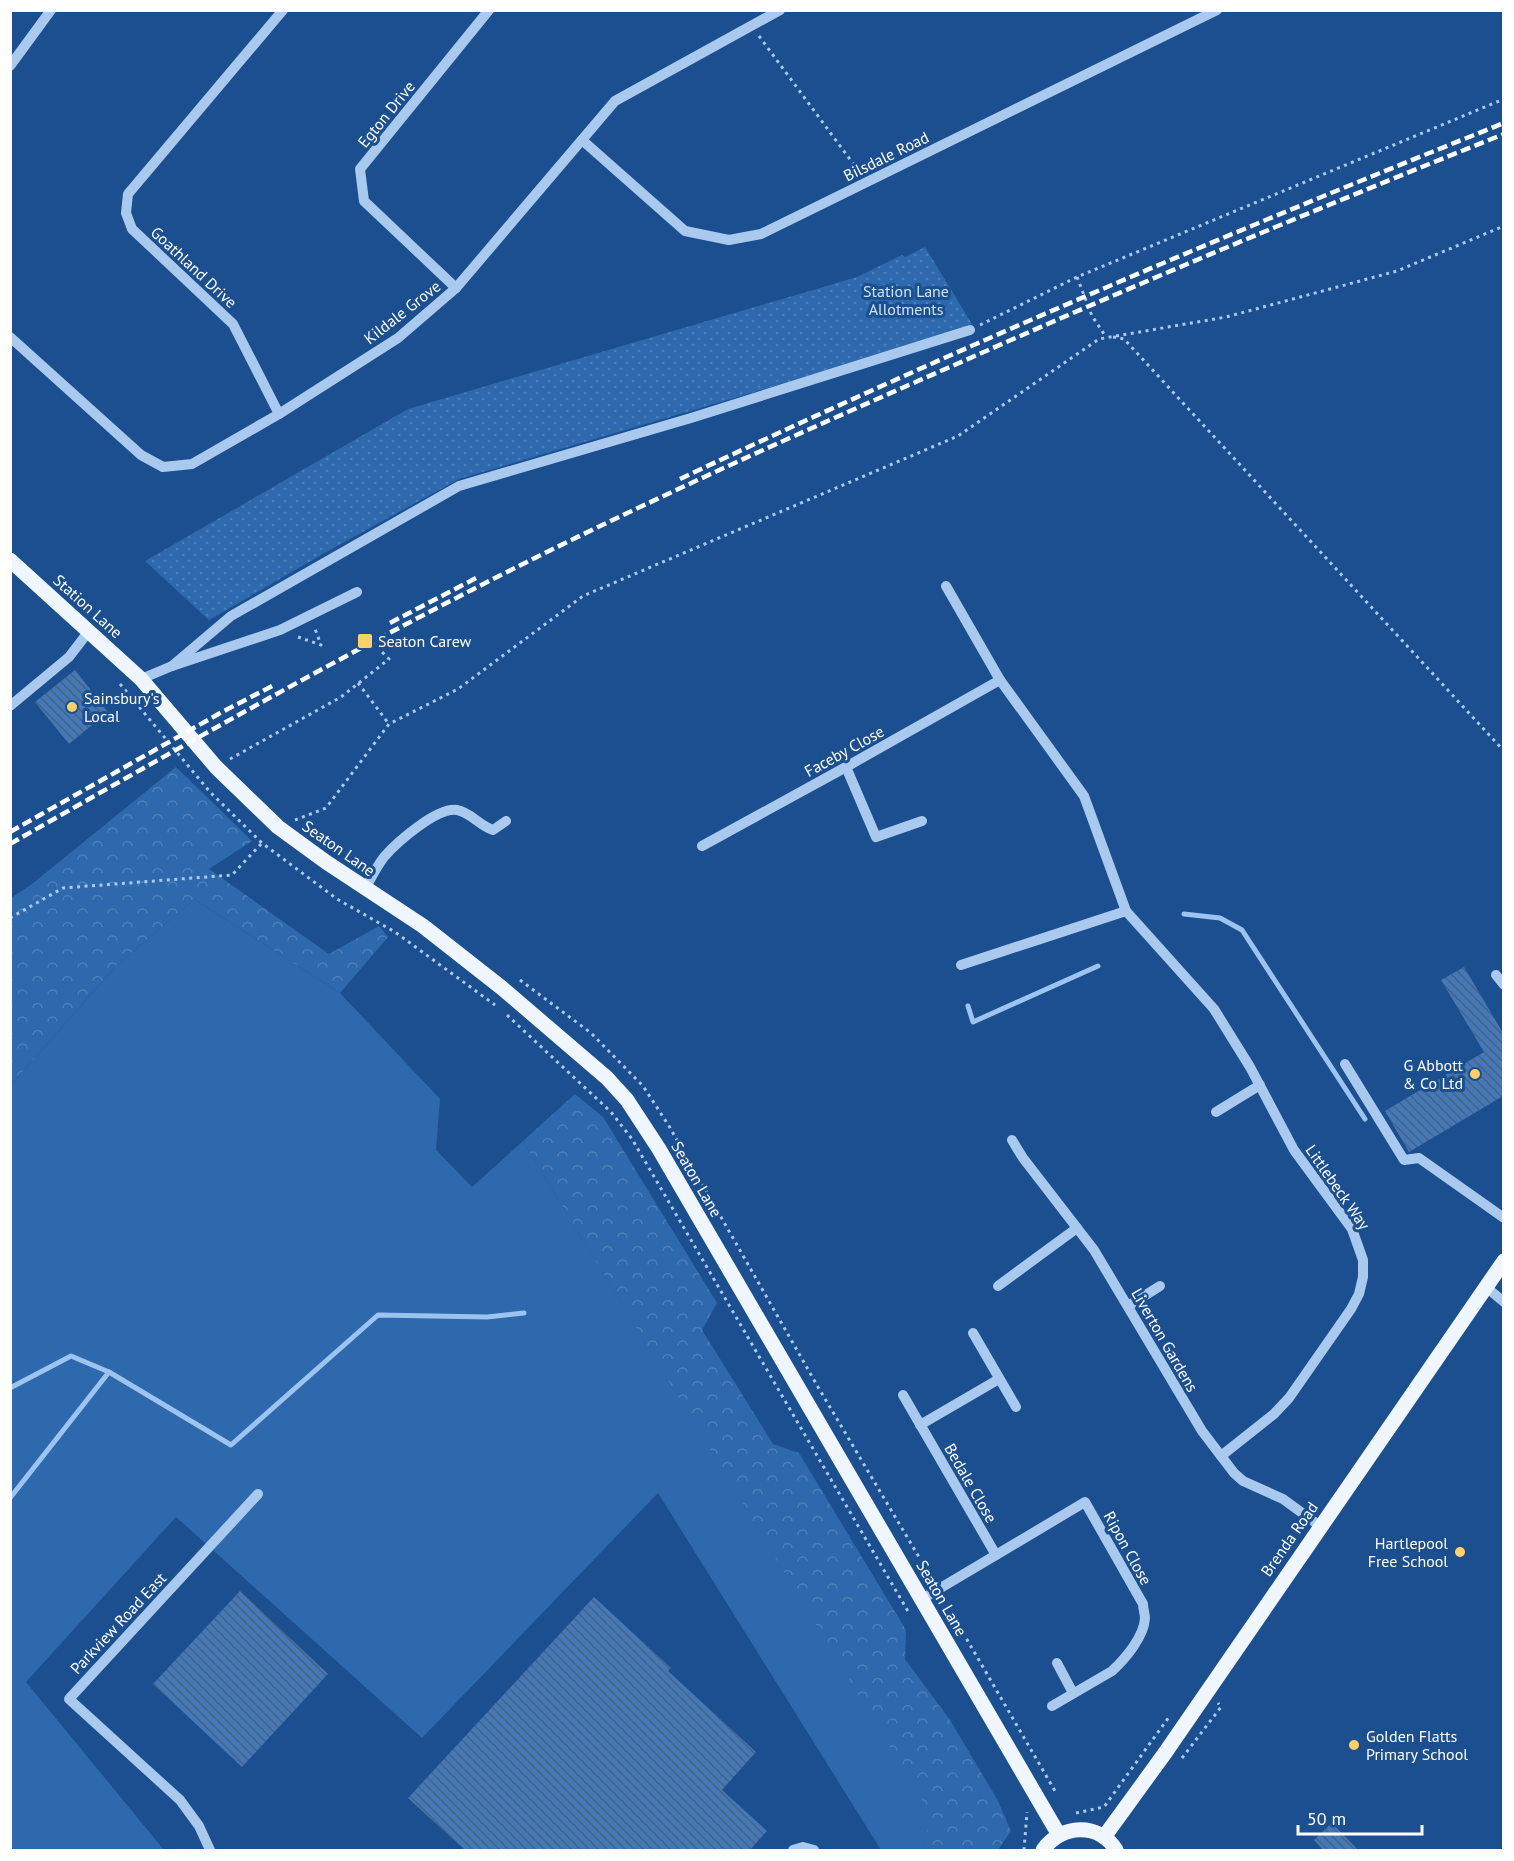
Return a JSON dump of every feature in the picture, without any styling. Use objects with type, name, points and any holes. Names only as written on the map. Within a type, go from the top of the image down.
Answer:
[{"type":"main road","name":"Station Lane","points":[[10,560],[141,679]]},
{"type":"main road","name":"Seaton Lane","points":[[141,679],[216,767],[279,827],[365,889],[423,926],[502,988],[607,1078],[627,1100],[659,1149],[922,1599],[1034,1808],[1059,1835]]},
{"type":"main road","name":"Brenda Road","points":[[1104,1837],[1165,1753],[1503,1261]]},
{"type":"main road","points":[[1043,1851],[1059,1835],[1070,1830],[1082,1829],[1104,1837],[1116,1851]]},
{"type":"street","points":[[10,66],[51,10]]},
{"type":"street","name":"Goathland Drive","points":[[279,414],[233,324],[132,229],[126,213],[128,194],[283,10]]},
{"type":"street","name":"Egton Drive","points":[[456,288],[364,201],[360,170],[489,10]]},
{"type":"street","name":"Kildale Grove","points":[[10,337],[141,454],[163,467],[192,464],[279,414],[398,338],[456,288],[615,101],[780,10]]},
{"type":"street","name":"Bilsdale Road","points":[[582,140],[685,231],[729,240],[761,234],[1217,10]]},
{"type":"street","points":[[172,666],[231,616],[459,486],[691,418],[970,330]]},
{"type":"street","points":[[946,586],[1000,680],[1084,796],[1126,911],[961,965]]},
{"type":"street","points":[[141,679],[172,666],[280,630],[357,592]]},
{"type":"street","points":[[10,706],[69,657],[89,631]]},
{"type":"street","name":"Faceby Close","points":[[702,846],[1000,680]]},
{"type":"street","points":[[846,767],[876,837],[922,821]]},
{"type":"street","points":[[365,889],[383,858],[404,837],[444,812],[458,810],[484,828],[493,830],[506,821]]},
{"type":"street","name":"Littlebeck Way","points":[[1126,911],[1214,1009],[1230,1031],[1294,1150],[1352,1229],[1363,1260],[1363,1277],[1359,1294],[1351,1309],[1289,1398],[1274,1414],[1221,1456]]},
{"type":"street","points":[[1496,975],[1503,986]]},
{"type":"street","points":[[1345,1064],[1404,1160],[1419,1158],[1503,1218]]},
{"type":"street","points":[[1216,1112],[1260,1085]]},
{"type":"street","name":"Liverton Gardens","points":[[1012,1140],[1023,1158],[1094,1250],[1202,1431],[1221,1456],[1243,1481],[1283,1499],[1320,1526]]},
{"type":"street","points":[[998,1286],[1077,1228]]},
{"type":"street","points":[[1128,1306],[1160,1286]]},
{"type":"street","points":[[1485,1287],[1503,1302]]},
{"type":"street","points":[[973,1333],[1016,1407]]},
{"type":"street","points":[[920,1425],[999,1378]]},
{"type":"street","name":"Bedale Close","points":[[903,1395],[996,1555]]},
{"type":"street","name":"Parkview Road East","points":[[210,1851],[199,1826],[180,1800],[69,1698],[258,1494]]},
{"type":"street","name":"Ripon Close","points":[[922,1599],[1085,1502],[1143,1604],[1145,1618],[1142,1631],[1112,1671],[1052,1706]]},
{"type":"street","points":[[1057,1663],[1073,1693]]},
{"type":"street","points":[[793,1851],[803,1847],[814,1851]]},
{"type":"path","points":[[752,26],[867,182]]},
{"type":"path","points":[[970,330],[1077,277],[1503,99]]},
{"type":"path","points":[[301,827],[292,822],[326,808],[389,724],[458,689],[583,596],[958,436],[1099,339],[1227,317],[1397,271],[1503,226]]},
{"type":"path","points":[[1077,277],[1092,316],[1108,337],[1125,339],[1503,751]]},
{"type":"path","points":[[280,630],[321,645],[310,616]]},
{"type":"path","points":[[225,762],[340,697],[389,659],[381,651]]},
{"type":"path","points":[[358,683],[389,724]]},
{"type":"path","points":[[10,918],[63,888],[232,875],[262,843]]},
{"type":"path","points":[[515,977],[591,1033],[643,1086],[669,1126],[818,1388],[1055,1791],[1051,1798],[1034,1808],[1024,1851]]},
{"type":"path","points":[[612,1112],[632,1139],[913,1619]]},
{"type":"path","points":[[1074,1813],[1104,1807],[1171,1714]]},
{"type":"path","points":[[1022,1802],[1034,1808]]},
{"type":"green space","name":"Station Lane Allotments","points":[[925,247],[972,324],[836,368],[459,479],[209,620],[145,561],[408,409],[857,277],[902,255],[905,257]]},
{"type":"green space","points":[[176,767],[252,841],[209,869],[329,954],[379,926],[388,937],[340,993],[194,899],[116,966],[11,1085],[11,898],[32,884]]},
{"type":"green space","points":[[194,899],[340,993],[440,1099],[436,1150],[472,1187],[523,1141],[931,1813],[923,1850],[881,1850],[658,1493],[422,1738],[176,1517],[26,1682],[164,1850],[11,1850],[11,1085],[116,966]]},
{"type":"green space","points":[[575,1094],[603,1117],[717,1303],[702,1330],[773,1444],[799,1453],[906,1630],[905,1659],[950,1720],[997,1799],[1011,1831],[998,1850],[923,1850],[930,1813],[523,1141]]},
{"type":"building","name":"Sainsbury's Local","points":[[75,670],[108,712],[69,744],[35,702]]},
{"type":"building","name":"G Abbott & Co Ltd","points":[[1464,967],[1503,1033],[1503,1096],[1409,1152],[1385,1111],[1484,1052],[1441,980]]},
{"type":"building","points":[[240,1591],[328,1674],[242,1767],[153,1684]]},
{"type":"building","points":[[594,1597],[671,1668],[668,1671],[756,1752],[722,1790],[767,1831],[749,1851],[466,1851],[408,1798]]},
{"type":"building","points":[[1332,1823],[1359,1851],[1324,1851],[1314,1840]]},
{"type":"waterway","points":[[1184,914],[1220,918],[1242,930],[1365,1119]]},
{"type":"waterway","points":[[968,1006],[973,1022],[1098,966]]},
{"type":"waterway","points":[[109,1372],[231,1445],[378,1315],[487,1317],[524,1313]]},
{"type":"waterway","points":[[10,1388],[71,1356],[109,1372],[10,1498]]},
{"type":"railway","points":[[680,479],[987,339],[1296,207],[1504,123]]},
{"type":"railway","points":[[10,844],[346,656],[551,550],[652,501],[1094,304],[1299,217],[1504,134]]},
{"type":"railway","points":[[390,623],[478,577]]},
{"type":"railway","points":[[10,832],[276,684]]},
{"type":"place","name":"Seaton Carew","points":[[365,641]]},
{"type":"place","name":"Sainsbury's Local","points":[[72,707]]},
{"type":"place","name":"G Abbott & Co Ltd","points":[[1475,1074]]},
{"type":"place","name":"Hartlepool Free School","points":[[1460,1552]]},
{"type":"place","name":"Golden Flatts Primary School","points":[[1354,1745]]}]
